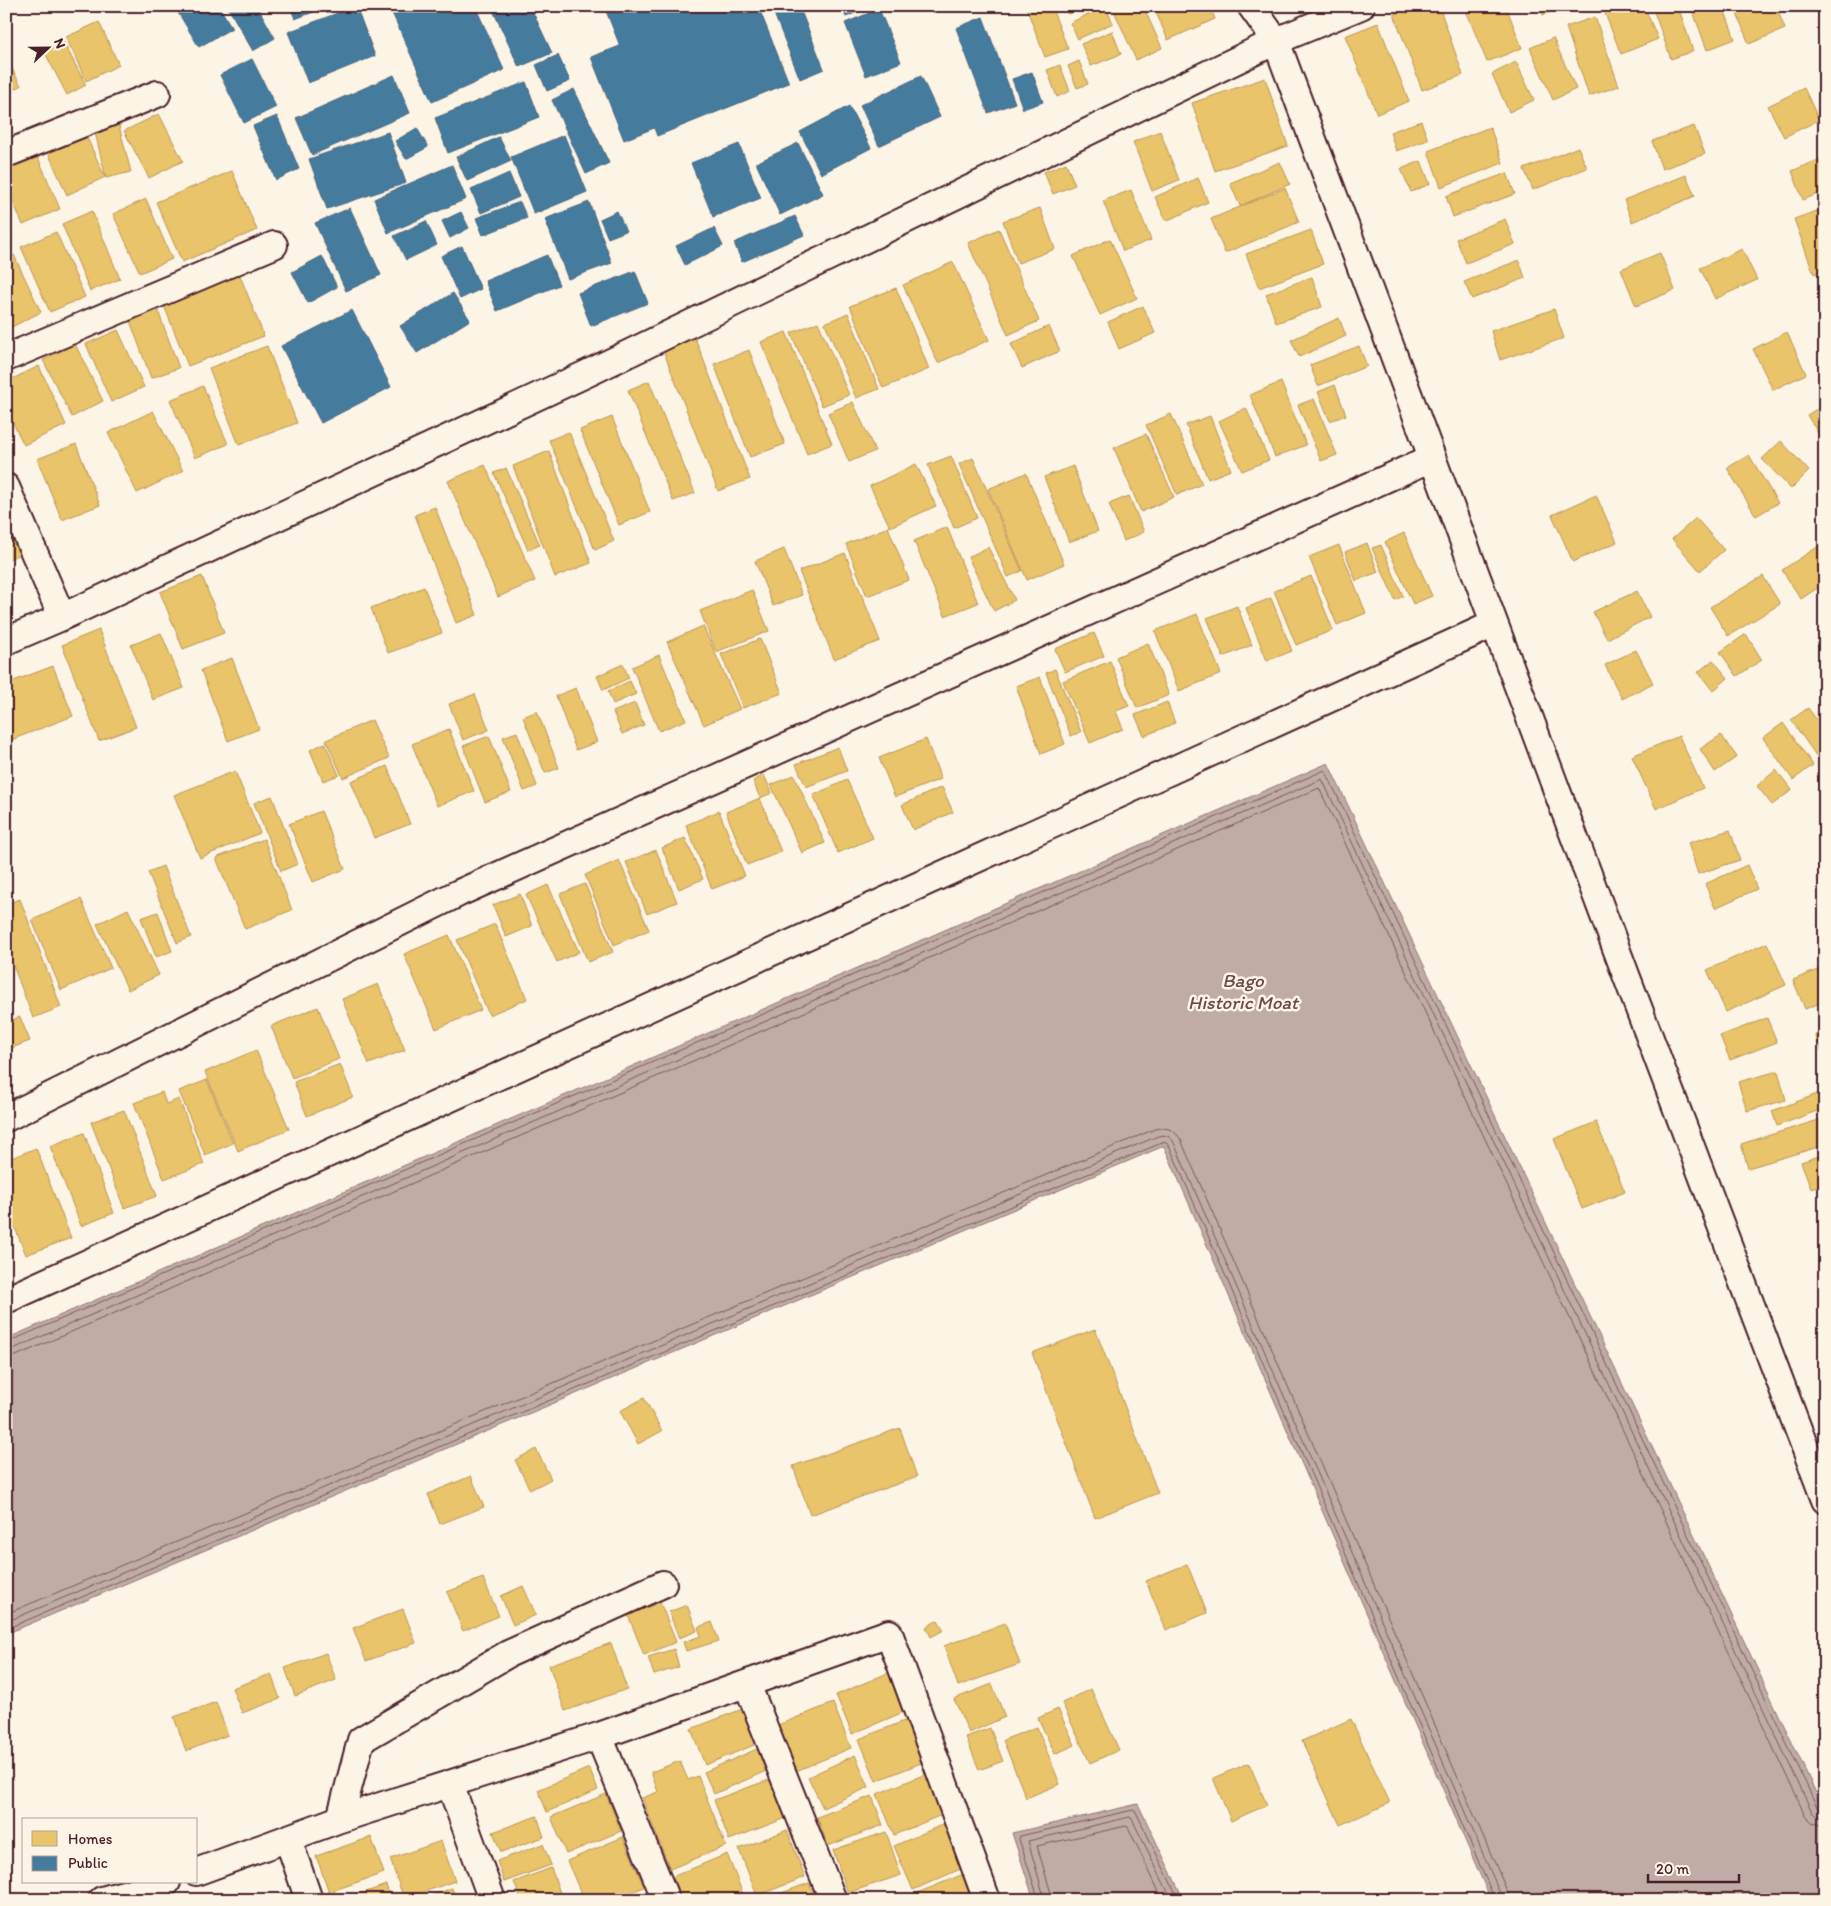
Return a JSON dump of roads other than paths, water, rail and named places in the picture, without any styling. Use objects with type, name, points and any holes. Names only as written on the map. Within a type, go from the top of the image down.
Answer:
[{"type":"street","points":[[1251,6],[1276,41],[1430,459],[1825,1500]]},
{"type":"street","points":[[6,641],[62,617],[586,374],[1276,41],[1362,6]]},
{"type":"street","points":[[6,154],[157,94]]},
{"type":"street","points":[[6,358],[274,246]]},
{"type":"street","points":[[6,1118],[459,893],[1430,459]]},
{"type":"street","points":[[6,487],[62,617]]},
{"type":"street","points":[[6,1300],[1494,624]]},
{"type":"street","points":[[340,1819],[361,1740],[508,1654],[663,1584]]},
{"type":"street","points":[[198,1871],[340,1819],[599,1736],[889,1633],[987,1900]]},
{"type":"street","points":[[747,1684],[833,1900]]},
{"type":"street","points":[[599,1736],[666,1900]]},
{"type":"street","points":[[450,1784],[492,1900]]},
{"type":"street","points":[[288,1839],[309,1900]]},
{"type":"street","points":[[102,1900],[162,1884]]},
{"type":"street","points":[[166,1884],[172,1900]]},
{"type":"water","name":"Bago Historic Moat","points":[[1328,763],[1825,1812],[1825,1900],[1491,1900],[1164,1146],[6,1634],[6,1339]]},
{"type":"water","points":[[1138,1804],[1184,1900],[1034,1900],[1012,1833]]}]
